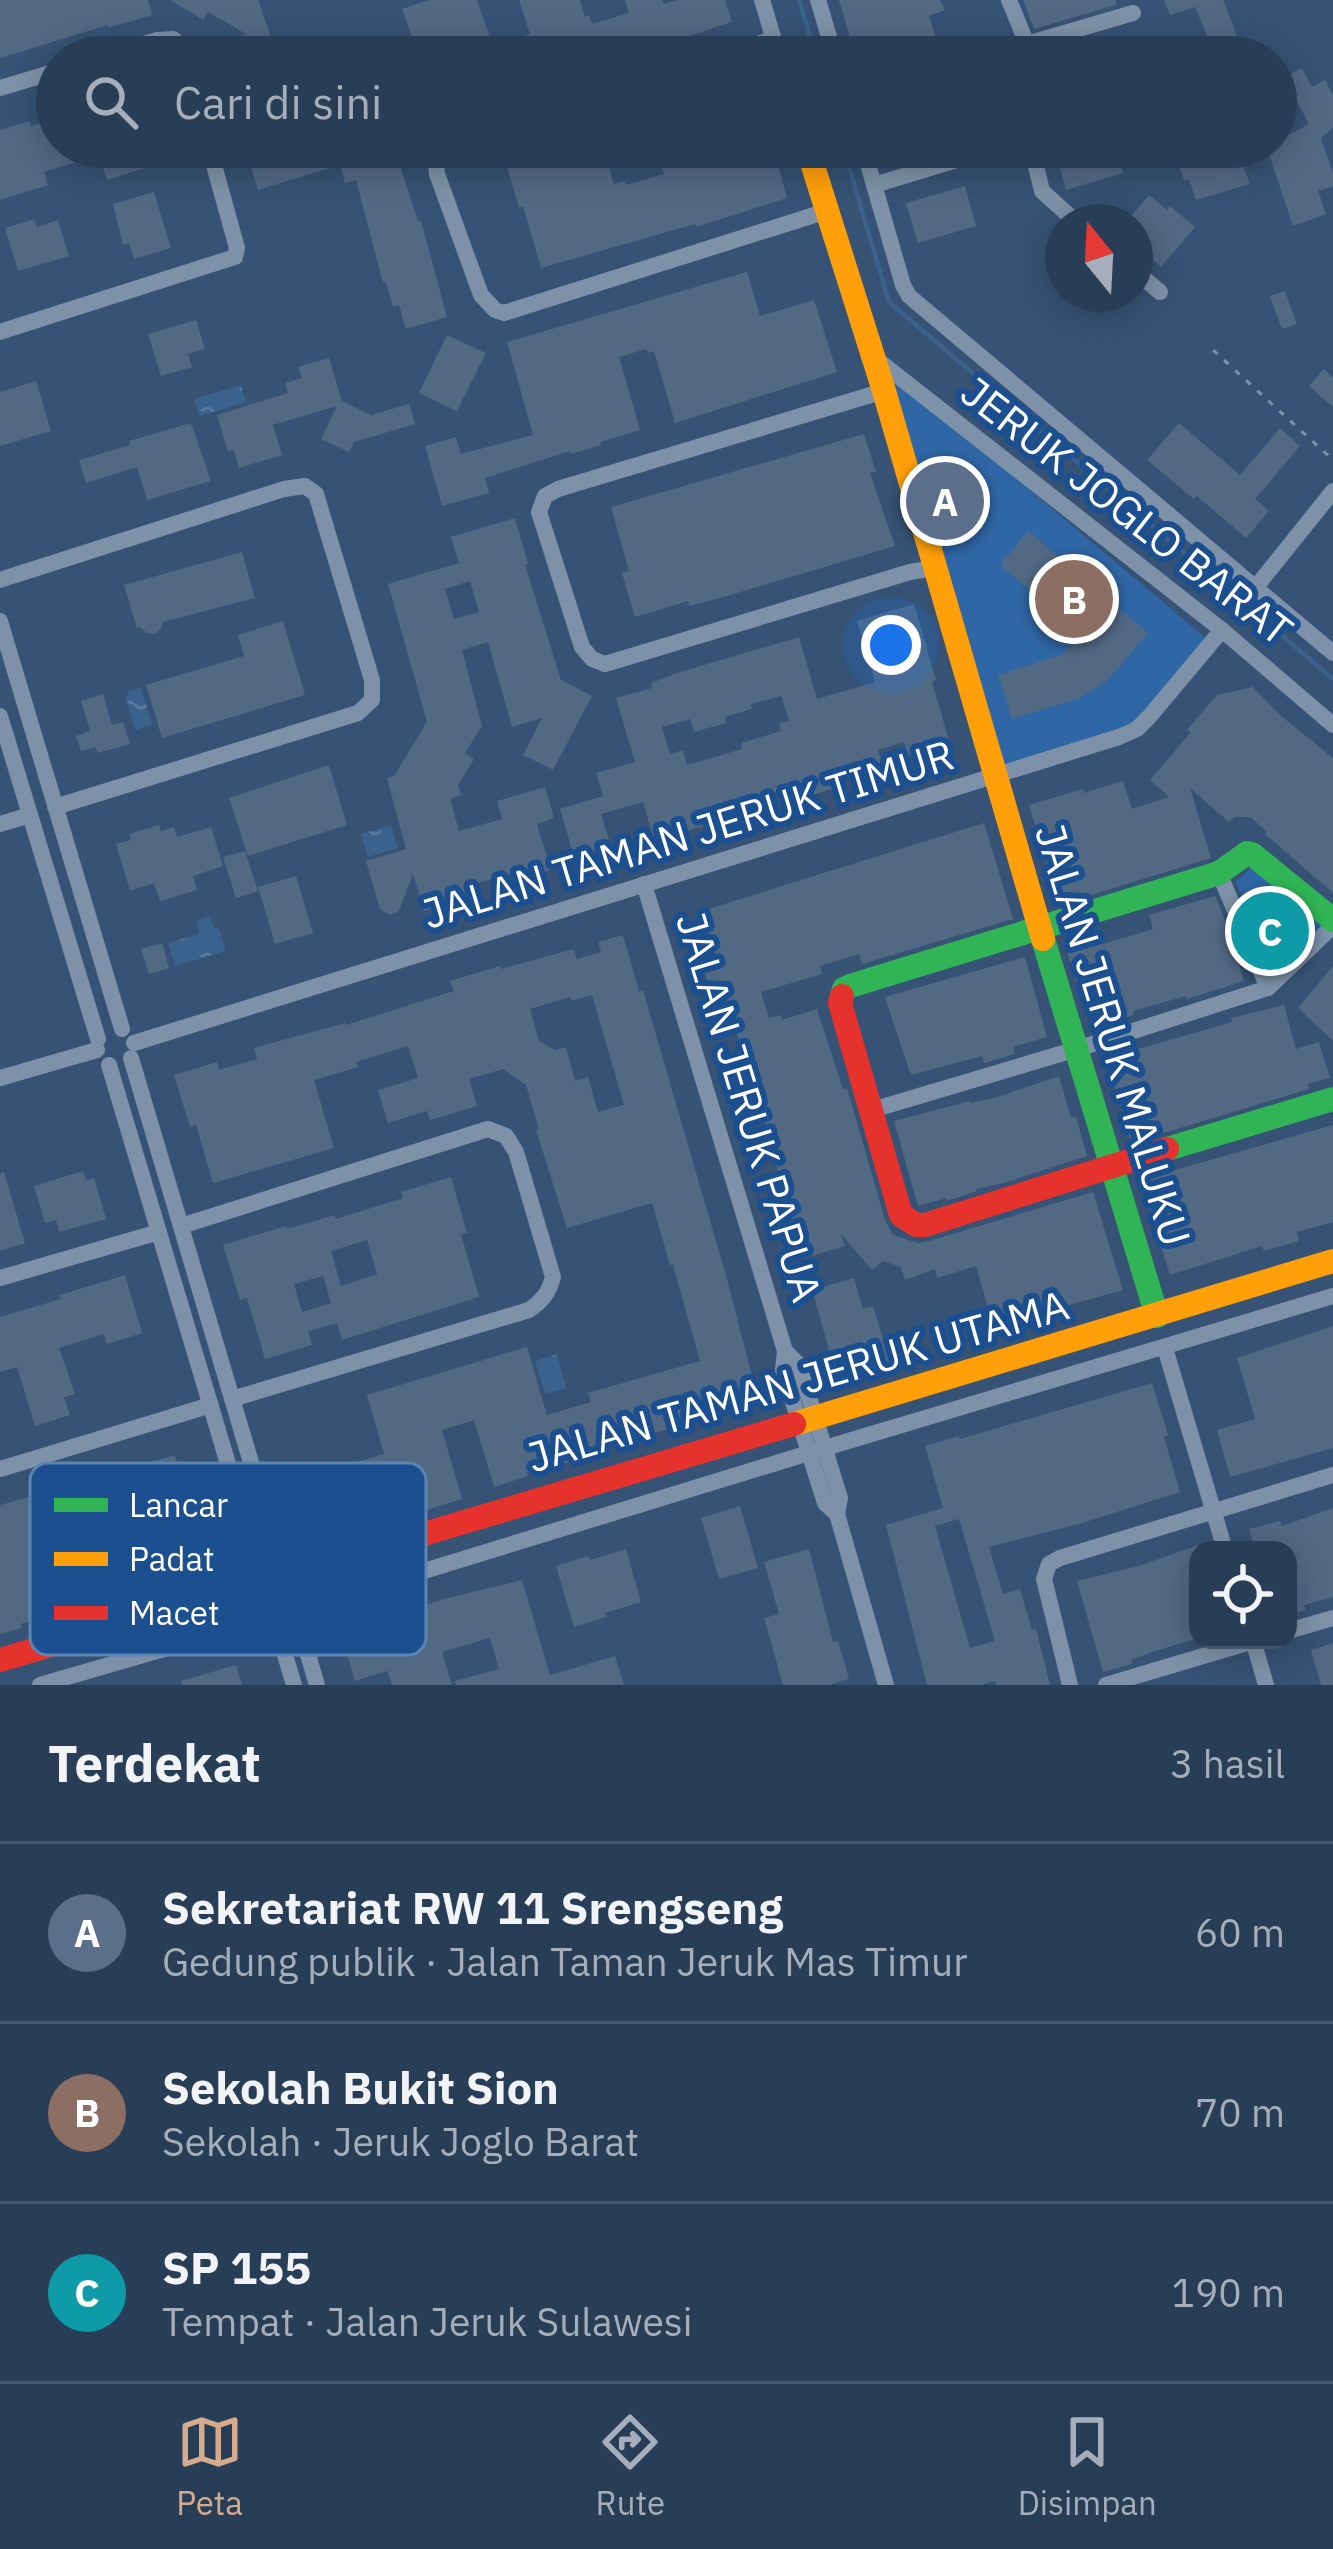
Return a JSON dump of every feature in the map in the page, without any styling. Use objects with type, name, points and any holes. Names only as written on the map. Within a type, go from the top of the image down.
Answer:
[{"type":"street","points":[[762,0],[772,36]]},
{"type":"street","points":[[818,0],[829,36]]},
{"type":"street","points":[[1009,0],[1024,36]]},
{"type":"street","points":[[1054,36],[1132,13]]},
{"type":"street","points":[[0,88],[36,77]]},
{"type":"street","points":[[0,332],[235,257],[237,248],[215,168]]},
{"type":"street","points":[[437,168],[481,295],[504,313],[827,211]]},
{"type":"street","name":"JALAN JERUK MALUKU","points":[[814,168],[884,391],[1156,1316]]},
{"type":"street","points":[[869,168],[908,296],[1333,653]]},
{"type":"street","points":[[874,185],[930,168]]},
{"type":"street","points":[[1036,168],[1042,191],[1056,204]]},
{"type":"street","points":[[1153,286],[1160,292]]},
{"type":"street","name":"JERUK JOGLO BARAT","points":[[873,357],[1222,630],[1333,725]]},
{"type":"street","points":[[884,391],[558,489],[545,496],[539,512],[582,647],[592,659],[605,664],[934,568]]},
{"type":"street","points":[[0,580],[305,486],[316,494],[372,680],[372,700],[358,713],[56,807]]},
{"type":"street","points":[[1256,587],[1333,491]]},
{"type":"street","points":[[0,621],[129,1043],[247,1463]]},
{"type":"street","name":"JALAN TAMAN JERUK TIMUR","points":[[129,1043],[1137,729],[1222,630]]},
{"type":"street","points":[[0,716],[232,1463]]},
{"type":"street","points":[[0,824],[30,815]]},
{"type":"street","points":[[872,1110],[1268,988],[1333,923],[1252,854],[1241,855],[1220,873],[844,989],[840,1003],[902,1215],[916,1226],[925,1226],[1333,1100]]},
{"type":"street","points":[[1220,873],[1268,988]]},
{"type":"street","name":"JALAN JERUK PAPUA","points":[[644,884],[785,1351],[783,1370],[808,1412]]},
{"type":"street","points":[[101,1051],[108,1030],[129,1043]]},
{"type":"street","points":[[101,1051],[117,1066],[129,1043]]},
{"type":"street","points":[[0,1078],[101,1051]]},
{"type":"street","points":[[181,1226],[488,1129],[506,1136],[516,1152],[553,1277],[542,1301],[530,1310],[232,1399]]},
{"type":"street","points":[[0,1278],[159,1232]]},
{"type":"street","name":"JALAN TAMAN JERUK UTAMA","points":[[426,1530],[808,1412],[1156,1316],[1333,1261]]},
{"type":"street","name":"JALAN TAMAN JERUK UTAMA","points":[[426,1571],[1333,1296]]},
{"type":"street","points":[[1165,1348],[1222,1541]]},
{"type":"street","name":"JALAN JERUK PAPUA","points":[[785,1351],[800,1366],[825,1503],[837,1514],[886,1685]]},
{"type":"street","points":[[0,1469],[211,1405]]},
{"type":"street","points":[[1070,1685],[1044,1579],[1049,1564],[1333,1475]]},
{"type":"street","points":[[1297,1628],[1333,1618]]},
{"type":"street","points":[[1106,1685],[1224,1649]]},
{"type":"street","points":[[1256,1649],[1266,1685]]},
{"type":"street","name":"JALAN TAMAN JERUK UTAMA","points":[[0,1660],[30,1651]]},
{"type":"street","name":"JALAN TAMAN JERUK UTAMA","points":[[40,1685],[143,1655]]},
{"type":"street","points":[[285,1655],[294,1685]]},
{"type":"street","points":[[308,1655],[317,1685]]},
{"type":"path","points":[[1213,350],[1333,460]]},
{"type":"shaded area","points":[[878,362],[1214,645],[1140,728],[1003,772]]},
{"type":"shaded area","points":[[1251,868],[1323,926],[1276,976],[1236,882]]},
{"type":"water","points":[[241,385],[246,402],[199,416],[194,399]]},
{"type":"water","points":[[141,688],[152,725],[135,730],[126,698],[129,691]]},
{"type":"water","points":[[391,825],[398,848],[368,857],[361,834]]},
{"type":"water","points":[[210,916],[226,951],[175,966],[168,943],[199,934],[196,920]]},
{"type":"water","points":[[557,1354],[566,1388],[545,1394],[535,1361]]},
{"type":"building","points":[[0,0],[148,0],[152,15],[72,36],[36,36],[36,47],[0,58]]},
{"type":"building","points":[[170,0],[258,0],[271,36],[240,36],[246,34],[208,12],[203,20]]},
{"type":"building","points":[[429,0],[477,0],[490,36],[412,36],[402,9]]},
{"type":"building","points":[[519,0],[580,0],[592,24],[629,13],[625,0],[662,0],[664,4],[725,0],[732,22],[689,36],[524,36],[530,34]]},
{"type":"building","points":[[839,0],[940,0],[945,10],[929,16],[935,36],[850,36]]},
{"type":"building","points":[[1023,0],[1116,0],[1116,5],[1034,29]]},
{"type":"building","points":[[1164,0],[1223,0],[1237,36],[1207,36],[1195,7],[1170,15]]},
{"type":"building","points":[[1302,68],[1312,87],[1325,80],[1333,95],[1333,127],[1321,138],[1333,186],[1318,191],[1326,214],[1293,226],[1274,168],[1297,168],[1297,131],[1309,124],[1297,101],[1297,70]]},
{"type":"building","points":[[29,121],[36,124],[36,168],[57,168],[44,172],[48,185],[0,200],[0,130]]},
{"type":"building","points":[[103,168],[145,168],[107,180]]},
{"type":"building","points":[[251,168],[330,168],[258,190]]},
{"type":"building","points":[[341,168],[401,168],[447,317],[406,329],[399,305],[393,307],[383,283],[356,180],[345,183]]},
{"type":"building","points":[[507,168],[609,168],[614,184],[625,181],[626,185],[664,174],[662,168],[779,168],[787,198],[541,268],[523,206],[519,207]]},
{"type":"building","points":[[1060,168],[1122,168],[1123,173],[1066,190]]},
{"type":"building","points":[[1180,168],[1244,168],[1250,184],[1196,200],[1189,179],[1184,180]]},
{"type":"building","points":[[965,186],[976,226],[918,243],[906,203]]},
{"type":"building","points":[[154,192],[171,248],[134,259],[129,243],[123,245],[113,204]]},
{"type":"building","points":[[1149,195],[1195,227],[1161,267],[1153,261],[1153,204],[1141,204]]},
{"type":"building","points":[[34,219],[37,227],[58,220],[69,256],[18,271],[5,228]]},
{"type":"building","points":[[747,272],[760,316],[814,300],[837,372],[675,423],[654,351],[619,357],[640,430],[485,478],[489,493],[442,506],[425,446],[456,437],[461,454],[533,435],[507,342]]},
{"type":"building","points":[[1285,291],[1297,324],[1282,329],[1270,296]]},
{"type":"building","points":[[196,320],[205,349],[188,354],[192,367],[161,376],[148,334]]},
{"type":"building","points":[[447,335],[486,353],[457,411],[419,393]]},
{"type":"building","points":[[329,358],[342,401],[371,415],[409,404],[415,424],[354,442],[349,452],[321,439],[337,406],[273,425],[282,455],[239,468],[234,450],[228,452],[217,415],[288,393],[285,383],[302,378],[298,367]]},
{"type":"building","points":[[1324,369],[1333,378],[1333,407],[1309,386]]},
{"type":"building","points":[[36,381],[51,431],[0,446],[0,392]]},
{"type":"building","points":[[191,423],[211,481],[147,500],[137,467],[86,483],[79,460]]},
{"type":"building","points":[[1179,423],[1240,475],[1280,428],[1300,446],[1255,499],[1269,511],[1246,538],[1147,460]]},
{"type":"building","points":[[864,434],[876,472],[870,473],[895,546],[720,598],[689,606],[688,601],[635,617],[622,573],[629,571],[611,507]]},
{"type":"building","points":[[948,480],[965,510],[942,523],[930,491]]},
{"type":"building","points":[[515,518],[561,680],[592,696],[553,770],[523,755],[542,718],[512,727],[488,642],[462,650],[482,726],[465,753],[474,759],[458,785],[461,795],[450,799],[459,831],[502,819],[497,801],[545,787],[554,818],[537,824],[551,870],[520,879],[518,872],[470,885],[473,896],[424,911],[413,874],[399,911],[390,915],[380,909],[366,861],[406,849],[387,778],[394,776],[427,722],[388,584],[459,563],[451,537]],"holes":[[[470,581],[479,612],[454,619],[445,589]]]},
{"type":"building","points":[[1028,531],[1148,633],[1107,681],[1080,698],[1012,719],[998,675],[1061,655],[1081,633],[1000,565]]},
{"type":"building","points":[[242,552],[255,598],[163,622],[155,634],[137,628],[124,585]]},
{"type":"building","points":[[914,604],[950,744],[908,756],[904,742],[878,750],[882,763],[832,777],[835,788],[812,795],[808,784],[756,797],[701,813],[704,826],[654,840],[643,802],[601,814],[611,847],[574,857],[560,809],[603,796],[596,773],[635,762],[616,698],[652,688],[651,683],[677,673],[799,637],[817,699],[875,682],[857,621]],"holes":[[[781,696],[789,721],[779,723],[781,731],[741,743],[742,749],[687,765],[683,750],[670,754],[662,727],[690,719],[694,732],[726,723],[725,717],[752,709],[751,704]]]},
{"type":"building","points":[[283,621],[305,695],[162,738],[146,685],[244,656],[238,635]]},
{"type":"building","points":[[1253,687],[1333,758],[1333,893],[1250,817],[1234,817],[1229,822],[1190,788],[1211,858],[1059,905],[1029,805],[1123,781],[1132,809],[1169,797],[1150,780],[1191,732],[1187,730],[1217,695]]},
{"type":"building","points":[[103,694],[112,725],[123,722],[130,744],[98,753],[95,747],[81,751],[76,736],[90,731],[81,701]]},
{"type":"building","points":[[329,765],[347,825],[248,856],[229,798]]},
{"type":"building","points":[[984,823],[1013,919],[862,964],[859,954],[820,966],[822,974],[761,992],[769,1018],[780,1015],[782,1020],[817,1009],[893,1235],[917,1243],[929,1241],[1093,1192],[1123,1290],[993,1326],[976,1266],[937,1278],[935,1269],[905,1280],[901,1267],[883,1261],[872,1270],[841,1234],[845,1246],[805,1258],[725,995],[712,999],[704,970],[718,965],[702,911]]},
{"type":"building","points":[[159,825],[161,831],[174,827],[177,837],[211,827],[223,866],[193,876],[197,890],[160,901],[154,883],[130,891],[116,844],[131,840],[129,834]]},
{"type":"building","points":[[245,851],[258,891],[236,898],[223,857]]},
{"type":"building","points":[[296,876],[313,933],[275,944],[258,887]]},
{"type":"building","points":[[1215,896],[1244,981],[1097,1025],[1085,982],[1077,985],[1064,941],[1100,931],[1103,944],[1153,929],[1149,915]]},
{"type":"building","points":[[623,935],[727,1279],[759,1403],[596,1450],[597,1455],[494,1487],[474,1420],[442,1430],[462,1499],[426,1510],[426,1463],[354,1463],[384,1454],[367,1395],[527,1347],[547,1415],[591,1402],[588,1393],[700,1361],[652,1203],[567,1228],[526,1085],[503,1069],[469,1079],[477,1106],[430,1120],[427,1111],[388,1123],[378,1090],[418,1078],[408,1046],[314,1080],[334,1148],[213,1183],[196,1125],[190,1127],[174,1075],[217,1062],[219,1070],[257,1059],[254,1048],[454,991],[450,981],[500,966],[574,949],[577,959],[601,952],[598,942]],"holes":[[[592,995],[624,1105],[598,1112],[588,1077],[575,1081],[566,1047],[555,1050],[539,1041],[530,1009]]]},
{"type":"building","points":[[162,943],[169,968],[149,974],[141,949]]},
{"type":"building","points":[[1025,957],[1047,1037],[1013,1047],[1015,1054],[984,1063],[982,1056],[911,1075],[885,997]]},
{"type":"building","points":[[1333,966],[1333,1041],[1298,1008]]},
{"type":"building","points":[[1284,1005],[1296,1049],[1319,1042],[1330,1078],[1308,1084],[1309,1089],[1131,1143],[1107,1058]]},
{"type":"building","points":[[1059,1076],[1087,1156],[918,1206],[894,1121],[998,1097]]},
{"type":"building","points":[[1333,1125],[1333,1222],[1297,1232],[1299,1241],[1264,1251],[1262,1246],[1170,1275],[1140,1180]]},
{"type":"building","points":[[83,1171],[86,1181],[94,1178],[106,1219],[59,1232],[56,1220],[45,1223],[34,1186]]},
{"type":"building","points":[[4,1172],[25,1243],[0,1251],[0,1173]]},
{"type":"building","points":[[451,1177],[479,1297],[342,1340],[337,1323],[308,1331],[312,1345],[265,1359],[247,1298],[240,1300],[223,1245],[286,1226],[335,1215],[336,1219],[403,1198],[401,1192]],"holes":[[[367,1240],[377,1274],[341,1286],[331,1251]],[[323,1276],[331,1303],[302,1312],[294,1284]]]},
{"type":"building","points":[[125,1275],[142,1333],[107,1344],[104,1334],[59,1348],[75,1394],[64,1397],[70,1415],[35,1426],[17,1367],[0,1372],[0,1317]]},
{"type":"building","points":[[854,1278],[863,1309],[873,1306],[890,1362],[837,1378],[812,1290]]},
{"type":"building","points":[[1333,1326],[1333,1448],[1230,1477],[1217,1430],[1255,1419],[1237,1358]]},
{"type":"building","points":[[1152,1383],[1180,1492],[989,1547],[1003,1594],[1020,1589],[1050,1685],[996,1685],[995,1681],[927,1685],[886,1525],[943,1508],[925,1446]],"holes":[[[959,1519],[995,1641],[970,1648],[935,1526]]]},
{"type":"building","points":[[175,1455],[177,1463],[148,1463]]},
{"type":"building","points":[[30,1497],[30,1621],[0,1634],[0,1505]]},
{"type":"building","points":[[740,1506],[758,1568],[719,1579],[701,1518]]},
{"type":"building","points":[[1333,1508],[1333,1597],[1304,1605],[1306,1610],[1297,1612],[1297,1541],[1252,1541],[1249,1529],[1280,1521],[1282,1526]]},
{"type":"building","points":[[1189,1548],[1189,1641],[1103,1672],[1077,1581]]},
{"type":"building","points":[[626,1549],[641,1602],[574,1627],[556,1566]]},
{"type":"building","points":[[809,1549],[833,1642],[838,1641],[849,1679],[830,1685],[783,1685],[764,1618],[779,1614],[764,1562]]},
{"type":"building","points":[[522,1580],[550,1675],[615,1656],[624,1685],[456,1685],[455,1681],[499,1669],[490,1638],[442,1652],[452,1685],[392,1685],[387,1671],[355,1681],[347,1655],[426,1655],[426,1605]]},
{"type":"building","points":[[1333,1643],[1333,1685],[1321,1685],[1311,1650]]},
{"type":"building","points":[[236,1665],[242,1685],[182,1685],[181,1681]]},
{"type":"waterway","points":[[799,0],[810,36]]},
{"type":"waterway","points":[[849,168],[889,302],[1333,679]]},
{"type":"traffic: fast","points":[[842,996],[850,986],[1219,873],[1247,853],[1333,920]]},
{"type":"traffic: fast","points":[[1043,939],[1157,1316]]},
{"type":"traffic: fast","points":[[1167,1149],[1333,1099]]},
{"type":"traffic: slow","points":[[814,168],[884,391],[1043,939]]},
{"type":"traffic: slow","points":[[794,1424],[1333,1261]]},
{"type":"traffic: jam","points":[[842,996],[840,1003],[901,1215],[916,1225],[1167,1149]]},
{"type":"traffic: jam","points":[[426,1533],[794,1424]]},
{"type":"traffic: jam","points":[[0,1660],[30,1651]]},
{"type":"place","name":"Sekretariat RW 11 Srengseng","points":[[945,501]]},
{"type":"place","name":"Sekolah Bukit Sion","points":[[1074,599]]},
{"type":"place","name":"SP 155","points":[[1270,931]]}]
